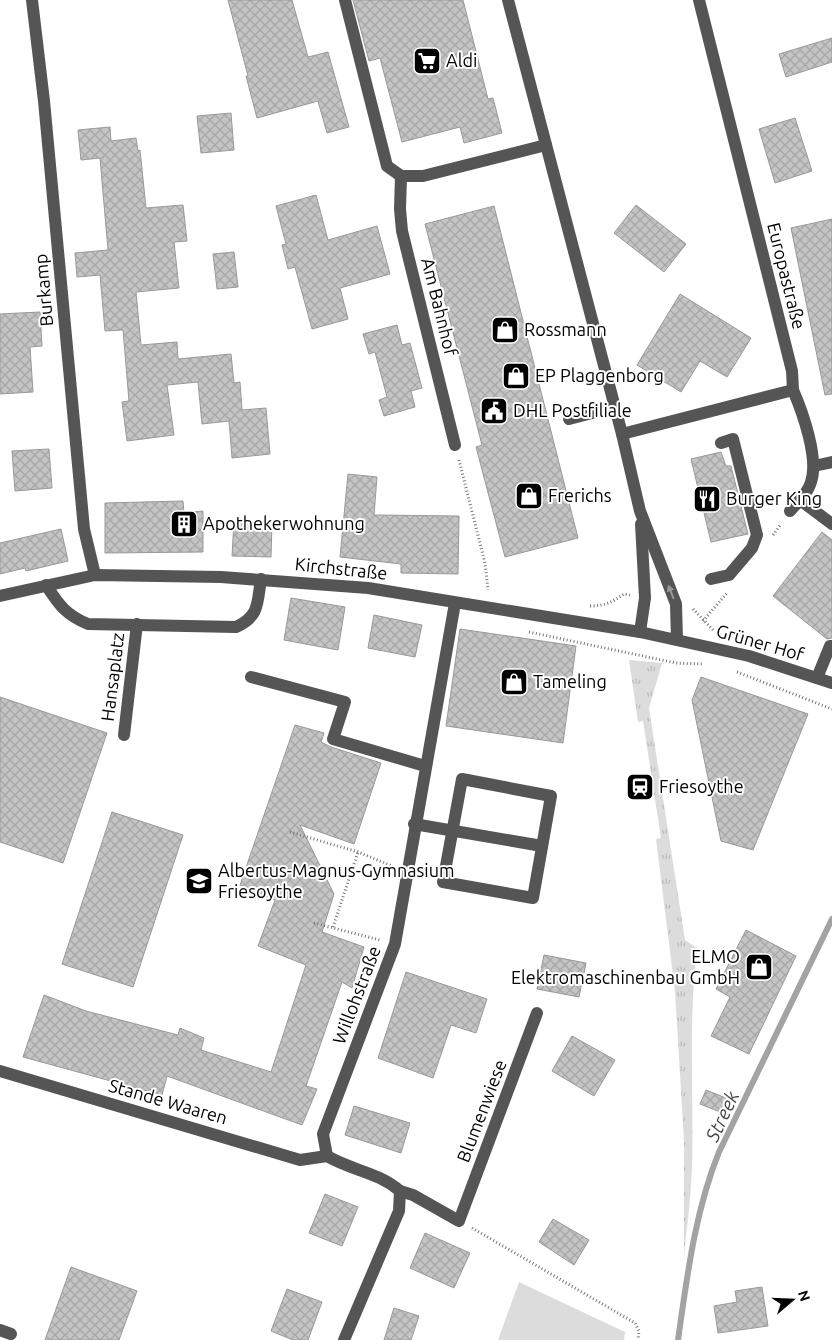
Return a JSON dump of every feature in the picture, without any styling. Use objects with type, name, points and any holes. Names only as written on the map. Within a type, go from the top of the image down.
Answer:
[{"type":"street","name":"Burkamp","points":[[32,0],[45,110],[84,530],[95,575]]},
{"type":"street","points":[[345,0],[387,166],[401,176],[423,176],[546,145]]},
{"type":"street","points":[[508,0],[622,434],[640,511],[676,604],[677,640]]},
{"type":"street","name":"Europastraße","points":[[699,0],[792,370],[793,390],[801,409],[814,466]]},
{"type":"street","name":"Am Bahnhof","points":[[401,176],[400,209],[402,230],[455,445]]},
{"type":"street","points":[[622,434],[793,390]]},
{"type":"street","points":[[569,419],[615,407]]},
{"type":"street","points":[[711,579],[729,575],[752,548],[757,535],[733,439],[721,443]]},
{"type":"street","points":[[790,511],[811,483],[814,466],[832,462]]},
{"type":"street","points":[[800,500],[832,524]]},
{"type":"street","points":[[640,511],[645,598],[640,632]]},
{"type":"street","name":"Kirchstraße","points":[[0,596],[95,575],[261,579],[368,588],[640,632],[677,640]]},
{"type":"street","name":"Hansaplatz","points":[[46,585],[59,605],[71,617],[88,624],[236,627],[249,622],[256,613],[261,579]]},
{"type":"street","name":"Willohstraße","points":[[328,1156],[323,1134],[395,944],[414,824],[455,603]]},
{"type":"street","name":"Hansaplatz","points":[[124,735],[137,624]]},
{"type":"street","name":"Grüner Hof","points":[[677,640],[749,656],[832,683]]},
{"type":"street","points":[[817,678],[831,645]]},
{"type":"street","points":[[251,677],[345,702],[334,739],[425,766]]},
{"type":"street","points":[[462,779],[551,796],[533,898],[443,882],[452,830],[462,779]]},
{"type":"street","points":[[414,824],[542,846]]},
{"type":"street","name":"Blumenwiese","points":[[459,1220],[537,1013]]},
{"type":"street","name":"Stande Waaren","points":[[0,1071],[300,1160],[328,1156]]},
{"type":"street","points":[[328,1156],[343,1165],[386,1179],[400,1191],[413,1195],[459,1220]]},
{"type":"street","points":[[344,1340],[399,1211],[400,1191]]},
{"type":"path","points":[[455,445],[485,564],[488,590]]},
{"type":"path","points":[[520,631],[676,663],[710,665]]},
{"type":"path","points":[[728,668],[832,709]]},
{"type":"path","points":[[290,832],[358,852],[408,871]]},
{"type":"path","points":[[333,927],[358,852]]},
{"type":"path","points":[[314,922],[395,944]]},
{"type":"path","points":[[459,1220],[635,1323],[639,1332],[638,1340]]},
{"type":"green space","points":[[629,660],[662,663],[649,708],[685,940],[697,948],[692,1030],[692,1168],[684,1255],[684,1141],[675,991],[656,839],[661,838],[643,721],[638,722]]},
{"type":"green space","points":[[519,1282],[625,1332],[624,1340],[498,1340]]},
{"type":"building","points":[[228,0],[292,0],[308,57],[328,52],[349,127],[327,133],[318,101],[257,118]]},
{"type":"building","points":[[353,0],[463,0],[488,99],[493,98],[502,133],[464,143],[460,127],[402,142],[380,58],[369,61]]},
{"type":"building","points":[[832,38],[832,62],[786,77],[779,54]]},
{"type":"building","points":[[231,113],[234,150],[201,153],[197,116]]},
{"type":"building","points":[[795,118],[812,171],[775,183],[759,129]]},
{"type":"building","points":[[110,127],[111,141],[136,138],[138,151],[140,150],[146,208],[183,205],[187,241],[174,242],[179,288],[136,292],[141,345],[177,342],[178,359],[231,354],[234,383],[240,382],[242,410],[266,408],[270,454],[232,458],[229,421],[202,424],[198,382],[167,385],[174,435],[127,441],[122,402],[129,401],[123,330],[105,331],[100,275],[77,277],[75,253],[108,250],[100,158],[81,160],[78,130]]},
{"type":"building","points":[[316,195],[328,240],[377,226],[390,274],[340,288],[348,319],[312,329],[295,267],[288,269],[282,245],[286,244],[276,206]]},
{"type":"building","points":[[636,205],[686,244],[664,272],[614,233]]},
{"type":"building","points":[[494,206],[578,538],[505,557],[476,447],[482,445],[425,224]]},
{"type":"building","points":[[832,219],[832,394],[825,395],[791,228]]},
{"type":"building","points":[[234,252],[238,287],[217,289],[213,254]]},
{"type":"building","points":[[680,294],[751,338],[727,377],[700,361],[681,392],[637,365]]},
{"type":"building","points":[[40,312],[42,346],[30,347],[33,392],[0,394],[0,314]]},
{"type":"building","points":[[397,325],[402,345],[410,343],[422,388],[411,391],[415,407],[384,416],[379,400],[387,397],[375,352],[369,354],[363,334]]},
{"type":"building","points":[[49,449],[52,488],[15,491],[12,451]]},
{"type":"building","points":[[721,452],[726,466],[731,466],[748,534],[711,542],[691,459]]},
{"type":"building","points":[[348,474],[377,477],[374,515],[459,516],[458,574],[401,573],[401,564],[340,557]]},
{"type":"building","points":[[183,501],[184,513],[203,511],[203,552],[105,553],[105,503]]},
{"type":"building","points":[[234,521],[272,523],[271,557],[232,556]]},
{"type":"building","points":[[61,529],[68,561],[26,571],[25,568],[0,574],[0,543]]},
{"type":"building","points":[[822,532],[832,540],[832,638],[827,639],[773,596]]},
{"type":"building","points":[[291,598],[345,607],[338,650],[284,640]]},
{"type":"building","points":[[374,615],[422,625],[415,657],[368,648]]},
{"type":"building","points":[[460,629],[576,646],[563,743],[446,726]]},
{"type":"building","points":[[701,677],[808,714],[753,850],[721,841],[692,700]]},
{"type":"building","points":[[0,697],[107,733],[63,863],[0,842]]},
{"type":"building","points":[[295,725],[324,733],[321,742],[331,747],[381,763],[354,844],[300,825],[334,894],[322,932],[364,947],[352,988],[342,982],[306,1086],[317,1089],[302,1125],[167,1076],[162,1095],[23,1057],[44,995],[86,1011],[178,1035],[180,1028],[204,1038],[201,1050],[271,1072],[306,965],[258,946],[275,900],[240,885]]},
{"type":"building","points":[[112,812],[183,835],[133,987],[62,964]]},
{"type":"building","points":[[746,930],[796,956],[749,1054],[711,1036],[730,997],[716,989]]},
{"type":"building","points":[[544,955],[586,963],[579,997],[537,989]]},
{"type":"building","points":[[406,972],[487,999],[476,1033],[451,1025],[433,1078],[378,1058]]},
{"type":"building","points":[[572,1036],[615,1060],[594,1096],[552,1071]]},
{"type":"building","points":[[706,1090],[731,1100],[725,1114],[700,1104]]},
{"type":"building","points":[[354,1106],[410,1123],[401,1153],[345,1135]]},
{"type":"building","points":[[325,1194],[358,1207],[342,1246],[309,1233]]},
{"type":"building","points":[[553,1219],[589,1240],[574,1265],[539,1242]]},
{"type":"building","points":[[425,1233],[470,1253],[454,1288],[410,1268]]},
{"type":"building","points":[[71,1267],[137,1291],[119,1340],[45,1340]]},
{"type":"building","points":[[762,1287],[768,1326],[718,1333],[714,1306],[737,1302],[735,1291]]},
{"type":"building","points":[[287,1289],[322,1302],[308,1340],[293,1340],[271,1331]]},
{"type":"building","points":[[394,1308],[419,1316],[411,1340],[384,1340]]},
{"type":"waterway","name":"Streek","points":[[678,1340],[698,1221],[719,1152],[832,919]]},
{"type":"place","name":"Aldi","points":[[427,61]]},
{"type":"place","name":"Rossmann","points":[[505,330]]},
{"type":"place","name":"EP Plaggenborg","points":[[516,376]]},
{"type":"place","name":"DHL Postfiliale","points":[[494,411]]},
{"type":"place","name":"Frerichs","points":[[529,496]]},
{"type":"place","name":"Burger King","points":[[707,499]]},
{"type":"place","name":"Apothekerwohnung","points":[[184,524]]},
{"type":"place","name":"Tameling","points":[[514,682]]},
{"type":"place","name":"Friesoythe","points":[[640,787]]},
{"type":"place","name":"Albertus-Magnus-Gymnasium Friesoythe","points":[[199,881]]},
{"type":"place","name":"ELMO Elektromaschinenbau GmbH","points":[[759,967]]}]
